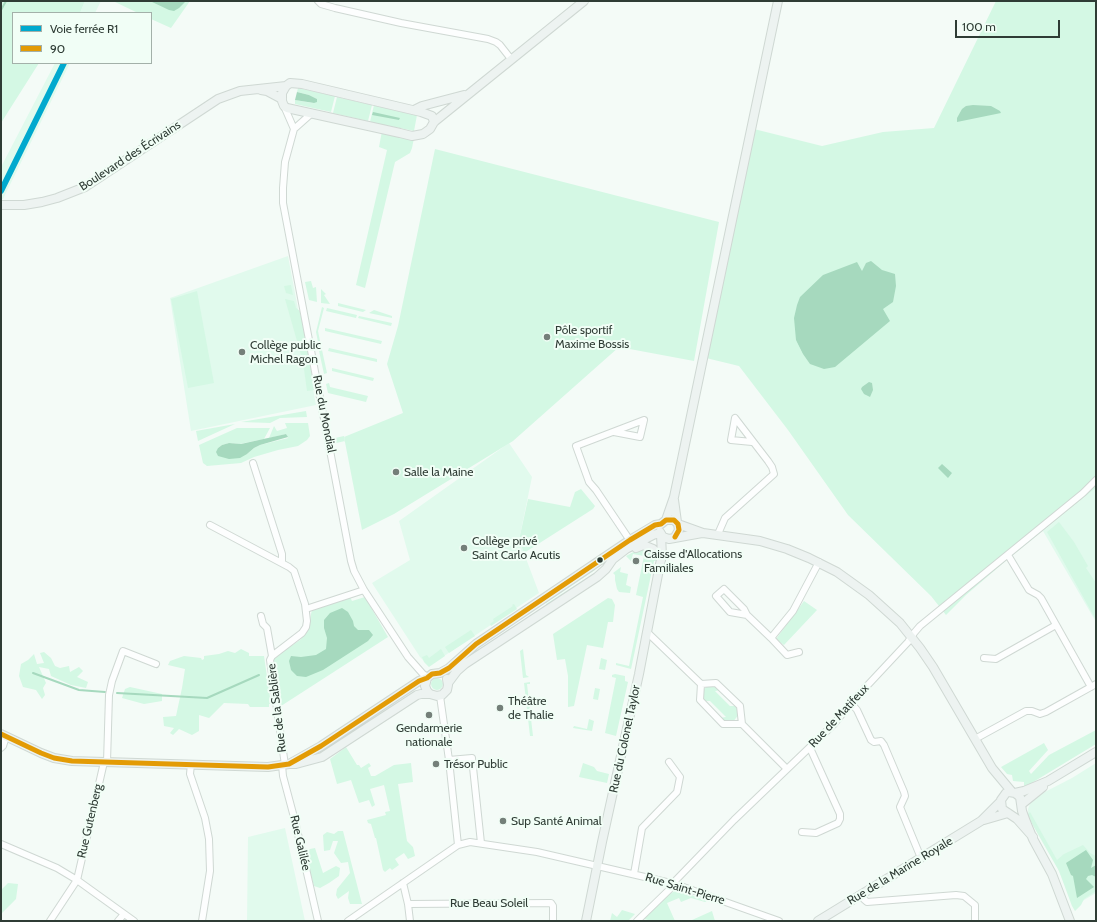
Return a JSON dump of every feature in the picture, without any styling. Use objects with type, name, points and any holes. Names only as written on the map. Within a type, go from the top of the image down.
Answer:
[{"type":"main road","points":[[253,89],[267,91],[283,102],[288,108],[412,136],[423,134],[430,129],[434,122],[584,1]]},
{"type":"main road","points":[[661,534],[660,527],[674,497],[778,1]]},
{"type":"main road","name":"Boulevard des Écrivains","points":[[1,205],[42,202],[63,196],[85,187],[218,99],[232,93],[253,89],[286,86],[290,83],[302,84],[414,110],[432,116],[434,122]]},
{"type":"main road","points":[[283,102],[282,93],[286,86]]},
{"type":"main road","points":[[414,110],[422,106],[470,93]]},
{"type":"main road","points":[[674,497],[679,532],[675,537]]},
{"type":"main road","points":[[285,765],[321,746],[413,684],[434,673],[440,673],[449,668],[476,644],[631,543],[654,525],[672,519],[677,523],[703,532],[760,541],[781,547],[819,562],[841,574],[869,595],[893,616],[911,637],[933,667],[992,768],[1020,797],[1021,804],[1033,837],[1052,874],[1070,921]]},
{"type":"main road","points":[[3,736],[54,758],[72,761],[268,767],[296,764],[322,757],[417,695],[430,694],[440,696],[446,692],[448,683],[457,671],[465,664],[597,577],[606,570],[613,560],[631,543],[653,535],[661,534],[669,539],[703,532]]},
{"type":"main road","name":"Rue du Colonel Taylor","points":[[586,921],[637,681],[661,558],[661,534]]},
{"type":"main road","name":"Rue du Colonel Taylor","points":[[661,558],[675,537]]},
{"type":"main road","points":[[613,560],[643,545],[653,548],[661,558]]},
{"type":"main road","points":[[440,673],[444,676],[448,683]]},
{"type":"main road","points":[[427,677],[425,683],[430,694]]},
{"type":"main road","points":[[352,724],[358,734]]},
{"type":"main road","points":[[1001,800],[1006,793],[1024,791],[1048,781],[1096,752]]},
{"type":"main road","points":[[992,768],[1002,809],[1017,819],[1033,837]]},
{"type":"main road","points":[[1009,813],[1018,810],[1021,804],[1048,781]]},
{"type":"main road","name":"Rue de la Marine Royale","points":[[982,821],[1001,800]]},
{"type":"main road","name":"Rue de la Marine Royale","points":[[818,921],[982,821],[1009,813]]},
{"type":"street","points":[[318,1],[321,4],[334,8],[401,23],[488,39],[500,45],[511,59]]},
{"type":"street","points":[[283,102],[294,129],[312,113]]},
{"type":"street","name":"Rue du Mondial","points":[[294,129],[286,162],[283,203],[350,561],[364,590],[408,656],[427,677]]},
{"type":"street","points":[[614,432],[640,437],[644,420],[576,446],[589,482],[596,490],[631,543]]},
{"type":"street","points":[[718,534],[725,518],[774,474],[768,461],[752,442]]},
{"type":"street","points":[[210,525],[282,562],[282,554],[253,463]]},
{"type":"street","name":"Rue de Matifeux","points":[[637,921],[672,887],[676,880],[734,820],[834,724],[908,642],[920,626],[1084,493],[1096,480]]},
{"type":"street","points":[[975,739],[1026,711],[1032,710],[1040,714],[1046,712],[1094,686],[1056,626],[1041,598],[1028,590],[1008,555]]},
{"type":"street","name":"Rue de la Sablière","points":[[282,562],[294,572],[306,608],[307,621],[306,627],[302,633],[272,656],[270,664],[285,765]]},
{"type":"street","points":[[772,638],[793,611],[819,562]]},
{"type":"street","points":[[747,615],[730,612],[716,596],[724,589],[744,609],[747,615],[772,638],[787,655],[799,652]]},
{"type":"street","points":[[306,608],[364,590]]},
{"type":"street","points":[[261,616],[263,624],[267,628],[272,656]]},
{"type":"street","points":[[984,658],[996,659],[1056,626]]},
{"type":"street","points":[[646,633],[649,634],[701,684],[716,683],[740,706],[742,724],[787,769]]},
{"type":"street","name":"Rue Gutenberg","points":[[77,880],[106,762],[109,696],[112,681],[123,651],[156,664]]},
{"type":"street","points":[[701,684],[700,700],[723,724],[742,724]]},
{"type":"street","points":[[348,921],[458,844],[449,760],[440,696]]},
{"type":"street","points":[[852,703],[857,710],[871,740],[874,742],[881,741],[884,745],[904,792],[905,796],[900,807],[921,858]]},
{"type":"street","points":[[1,748],[3,746],[3,736]]},
{"type":"street","points":[[802,832],[816,833],[838,823],[840,818],[840,814],[810,748]]},
{"type":"street","points":[[449,760],[472,758],[481,843]]},
{"type":"street","points":[[634,874],[642,828],[677,792],[680,776],[669,762]]},
{"type":"street","points":[[191,764],[190,774],[205,818],[209,844],[210,872],[202,921]]},
{"type":"street","name":"Rue Galilée","points":[[285,765],[283,776],[318,921]]},
{"type":"street","name":"Rue Saint-Pierre","points":[[458,844],[470,842],[481,843],[537,852],[598,865],[674,884],[779,921]]},
{"type":"street","points":[[1,844],[57,868],[77,880],[134,921]]},
{"type":"street","points":[[50,921],[77,880]]},
{"type":"street","points":[[403,882],[410,921]]},
{"type":"street","points":[[859,896],[867,902],[956,894],[964,896],[975,905],[975,921]]},
{"type":"street","name":"Rue Beau Soleil","points":[[408,904],[551,903],[553,906],[553,921]]},
{"type":"street","points":[[118,921],[124,914]]},
{"type":"shaded area","points":[[1,1],[85,1],[80,12],[12,12],[12,64],[38,64],[1,123]]},
{"type":"shaded area","points":[[85,1],[101,1],[96,12],[80,12]]},
{"type":"shaded area","points":[[113,1],[190,1],[171,28],[152,19],[152,12],[136,12]]},
{"type":"shaded area","points":[[150,1],[185,1],[185,2],[174,11]]},
{"type":"shaded area","points":[[996,1],[1096,1],[1096,488],[1008,559],[966,595],[946,615],[931,596],[848,515],[788,430],[739,366],[706,358],[754,129],[822,146],[883,132],[934,128]]},
{"type":"shaded area","points":[[54,64],[70,64],[3,199],[1,199],[1,167]]},
{"type":"shaded area","points":[[298,88],[335,96],[331,112],[295,104],[295,100],[313,103],[317,99],[297,92]]},
{"type":"shaded area","points":[[297,92],[317,99],[317,102],[314,103],[295,100]]},
{"type":"shaded area","points":[[337,97],[372,105],[368,121],[333,113]]},
{"type":"shaded area","points":[[374,105],[417,115],[414,131],[370,122]]},
{"type":"shaded area","points":[[966,106],[991,106],[1001,113],[957,122],[957,118],[962,109]]},
{"type":"shaded area","points":[[373,112],[400,118],[399,120],[372,115]]},
{"type":"shaded area","points":[[382,131],[414,138],[410,153],[395,162],[365,288],[356,285],[387,150],[379,147]]},
{"type":"shaded area","name":"Pôle sportif Maxime Bossis","points":[[435,149],[719,222],[694,361],[619,347],[513,441],[394,514],[362,530],[344,437],[403,413],[387,364],[398,326]]},
{"type":"shaded area","name":"Collège public Michel Ragon","points":[[288,256],[316,405],[191,431],[170,298]]},
{"type":"shaded area","points":[[871,261],[882,270],[895,274],[896,286],[893,302],[883,309],[890,321],[835,367],[824,369],[810,364],[796,340],[794,318],[800,297],[823,275],[857,262],[862,271],[866,263]]},
{"type":"shaded area","points":[[311,281],[313,288],[316,287],[317,302],[309,300],[305,282]]},
{"type":"shaded area","points":[[291,285],[293,295],[286,293],[284,286]]},
{"type":"shaded area","points":[[321,289],[326,294],[324,295],[330,304],[321,303]]},
{"type":"shaded area","points":[[197,291],[214,383],[188,388],[171,299]]},
{"type":"shaded area","points":[[285,299],[294,301],[296,308],[300,311],[315,390],[307,391],[303,362]]},
{"type":"shaded area","points":[[338,303],[366,310],[363,312],[338,306]]},
{"type":"shaded area","points":[[322,307],[324,308],[318,331],[320,341],[318,342],[316,332]]},
{"type":"shaded area","points":[[327,308],[357,315],[356,318],[326,311]]},
{"type":"shaded area","points":[[374,310],[392,316],[392,318],[369,313]]},
{"type":"shaded area","points":[[359,316],[392,323],[391,326],[358,318]]},
{"type":"shaded area","points":[[325,328],[382,341],[381,344],[325,331]]},
{"type":"shaded area","points":[[329,348],[377,359],[377,362],[328,351]]},
{"type":"shaded area","points":[[322,350],[327,373],[324,374],[319,351]]},
{"type":"shaded area","points":[[332,368],[374,378],[373,381],[332,371]]},
{"type":"shaded area","points":[[869,382],[872,383],[873,390],[870,397],[864,394],[861,389]]},
{"type":"shaded area","points":[[329,383],[330,387],[368,396],[366,402],[328,393],[326,384]]},
{"type":"shaded area","points":[[306,411],[307,417],[280,418],[270,423],[241,422]]},
{"type":"shaded area","points":[[285,423],[308,423],[310,436],[298,446],[254,457],[241,463],[207,466],[203,463],[199,445],[237,428],[270,428],[264,439],[240,444],[229,443],[218,448],[247,454],[260,445],[288,438],[286,434],[269,438],[274,426],[277,431],[287,428]]},
{"type":"shaded area","points":[[235,424],[198,441],[196,431]]},
{"type":"shaded area","points":[[286,434],[288,437],[260,445],[240,458],[229,459],[218,456],[216,452],[222,445],[229,443],[241,444]]},
{"type":"shaded area","points":[[344,436],[345,441],[332,444],[331,439]]},
{"type":"shaded area","name":"Collège privé Saint Carlo Acutis","points":[[509,443],[532,477],[519,540],[539,593],[429,666],[420,657],[372,583],[410,560],[399,521]]},
{"type":"shaded area","points":[[942,464],[952,473],[948,478],[938,468]]},
{"type":"shaded area","points":[[1096,488],[1096,622],[1043,531]]},
{"type":"shaded area","points":[[581,489],[595,506],[593,509],[524,553],[519,540],[528,499],[570,507],[575,492]]},
{"type":"shaded area","points":[[1059,522],[1074,542],[1088,566],[1086,568],[1096,583],[1096,620],[1047,532]]},
{"type":"shaded area","points":[[639,549],[652,552],[656,561],[654,561],[631,669],[616,665],[616,663],[629,666],[643,597],[636,595],[644,556],[633,554],[631,561],[626,556]]},
{"type":"shaded area","points":[[621,567],[620,572],[628,574],[626,585],[631,587],[630,593],[619,592],[617,589],[615,575],[613,573]]},
{"type":"shaded area","points":[[594,568],[595,570],[546,603],[544,601]]},
{"type":"shaded area","points":[[596,572],[597,573],[547,606],[546,604]]},
{"type":"shaded area","points":[[350,597],[352,601],[365,597],[388,637],[281,706],[279,704],[273,661],[275,657],[300,640],[309,629],[312,610]]},
{"type":"shaded area","points":[[608,598],[612,599],[615,605],[613,622],[608,622],[603,648],[587,645],[574,706],[568,707],[568,676],[565,659],[557,660],[553,634]]},
{"type":"shaded area","points":[[804,601],[817,610],[784,645],[776,639]]},
{"type":"shaded area","points":[[514,604],[517,609],[491,626],[490,624],[494,621],[493,619]]},
{"type":"shaded area","points":[[342,608],[348,612],[354,626],[358,630],[369,630],[373,635],[368,641],[323,670],[306,677],[297,676],[291,670],[289,661],[291,656],[301,657],[316,655],[326,649],[327,638],[324,628],[324,620],[330,613]]},
{"type":"shaded area","points":[[471,630],[475,636],[449,653],[445,647]]},
{"type":"shaded area","points":[[241,649],[249,653],[249,656],[264,656],[271,704],[269,704],[269,707],[250,707],[248,704],[224,703],[209,718],[199,715],[199,731],[192,735],[179,729],[173,735],[170,733],[174,728],[164,726],[163,717],[176,716],[185,669],[168,665],[170,661],[184,656],[201,658],[202,660],[204,659],[204,656],[228,651],[235,653]]},
{"type":"shaded area","points":[[441,649],[445,656],[429,667],[424,662],[422,657],[427,655],[429,658]]},
{"type":"shaded area","points":[[523,649],[526,675],[529,677],[523,678],[520,651]]},
{"type":"shaded area","points":[[44,652],[51,658],[55,666],[60,668],[69,666],[70,672],[79,667],[83,671],[77,677],[88,682],[86,688],[71,685],[51,676],[49,669],[39,667],[46,683],[43,688],[45,695],[42,699],[36,690],[23,687],[19,676],[21,664],[34,654],[37,664],[44,663],[40,653]]},
{"type":"shaded area","points":[[601,658],[607,660],[605,670],[599,669]]},
{"type":"shaded area","points":[[615,674],[625,676],[625,681],[628,682],[616,736],[605,733],[616,678],[612,677],[612,675]]},
{"type":"shaded area","points":[[435,678],[439,678],[443,684],[439,690],[435,690],[431,686],[431,682]]},
{"type":"shaded area","points":[[530,682],[530,684],[527,684],[533,736],[530,736],[524,683]]},
{"type":"shaded area","points":[[716,685],[721,690],[715,691],[730,706],[737,706],[739,714],[733,722],[724,722],[720,718],[726,717],[710,701],[703,701],[702,692],[704,689],[708,686]]},
{"type":"shaded area","points":[[130,687],[162,694],[162,701],[144,704],[122,698],[125,689]]},
{"type":"shaded area","points":[[595,688],[600,689],[598,700],[593,699]]},
{"type":"shaded area","points":[[589,719],[594,721],[592,731],[573,728],[574,726],[587,729]]},
{"type":"shaded area","points":[[1096,730],[1096,744],[1030,784],[1024,786],[1024,782],[1013,781],[1012,775],[1007,774],[1001,767],[1044,743],[1048,750],[1029,771],[1031,774],[1049,755]]},
{"type":"shaded area","points":[[346,747],[357,765],[361,768],[369,763],[371,766],[368,768],[371,776],[375,776],[394,765],[411,763],[413,782],[398,784],[407,841],[413,847],[415,856],[408,859],[404,853],[395,859],[399,865],[392,870],[390,868],[385,872],[383,870],[376,838],[371,824],[368,823],[367,820],[386,815],[385,812],[390,811],[384,785],[370,789],[375,805],[372,807],[369,800],[359,803],[351,780],[337,784],[330,759]]},
{"type":"shaded area","points":[[583,763],[594,767],[597,771],[609,774],[607,783],[579,777]]},
{"type":"shaded area","points":[[1096,763],[1096,893],[1074,906],[1055,862],[1028,816],[1028,809],[1031,801],[1037,796],[1072,778]]},
{"type":"shaded area","points":[[1030,812],[1057,860],[1064,854],[1083,845],[1090,853],[1096,856],[1096,891],[1084,899],[1075,911],[1059,871],[1027,815]]},
{"type":"shaded area","points":[[285,828],[305,921],[247,921],[248,837]]},
{"type":"shaded area","points":[[338,831],[343,831],[362,904],[350,904],[348,898],[349,891],[338,899],[336,895],[337,889],[350,873],[348,862],[341,863],[334,853],[338,841],[333,841],[330,850],[324,851],[323,835],[327,832],[334,834]]},
{"type":"shaded area","points":[[315,848],[323,873],[336,866],[340,868],[339,876],[320,888],[314,886],[305,853],[310,849]]},
{"type":"shaded area","points":[[1086,850],[1093,860],[1091,868],[1096,865],[1096,877],[1092,875],[1088,876],[1086,879],[1094,887],[1077,898],[1073,876],[1071,875],[1066,863]]},
{"type":"shaded area","points":[[8,883],[18,884],[16,899],[1,914],[1,890]]},
{"type":"shaded area","points":[[676,890],[707,901],[705,902],[691,898],[681,902],[679,898],[667,903],[675,921],[652,921],[644,919],[664,898]]},
{"type":"shaded area","points":[[622,910],[635,914],[628,921],[610,921],[612,913],[617,917]]},
{"type":"shaded area","points":[[712,911],[715,921],[691,921],[692,920]]},
{"type":"waterway","points":[[1,10],[6,1]]},
{"type":"waterway","points":[[33,673],[79,690],[105,692]]},
{"type":"waterway","points":[[117,693],[207,698],[259,675]]},
{"type":"rail line","name":"R1","points":[[1,191],[64,64]]},
{"type":"transit line","name":"90","points":[[1,734],[54,758],[72,761],[268,767],[289,764],[321,746],[419,681],[432,674],[440,673],[449,668],[476,644],[630,540],[655,525],[661,524],[666,520],[674,520],[678,524],[679,530],[675,537]]},
{"type":"place","name":"Pôle sportif Maxime Bossis","points":[[547,337]]},
{"type":"place","name":"Collège public Michel Ragon","points":[[242,352]]},
{"type":"place","name":"Salle la Maine","points":[[396,472]]},
{"type":"place","name":"Collège privé Saint Carlo Acutis","points":[[464,548]]},
{"type":"place","name":"Caisse d'Allocations Familiales","points":[[636,561]]},
{"type":"place","name":"Théâtre de Thalie","points":[[500,708]]},
{"type":"place","name":"Gendarmerie nationale","points":[[429,715]]},
{"type":"place","name":"Trésor Public","points":[[436,764]]},
{"type":"place","name":"Sup Santé Animal","points":[[503,821]]}]
